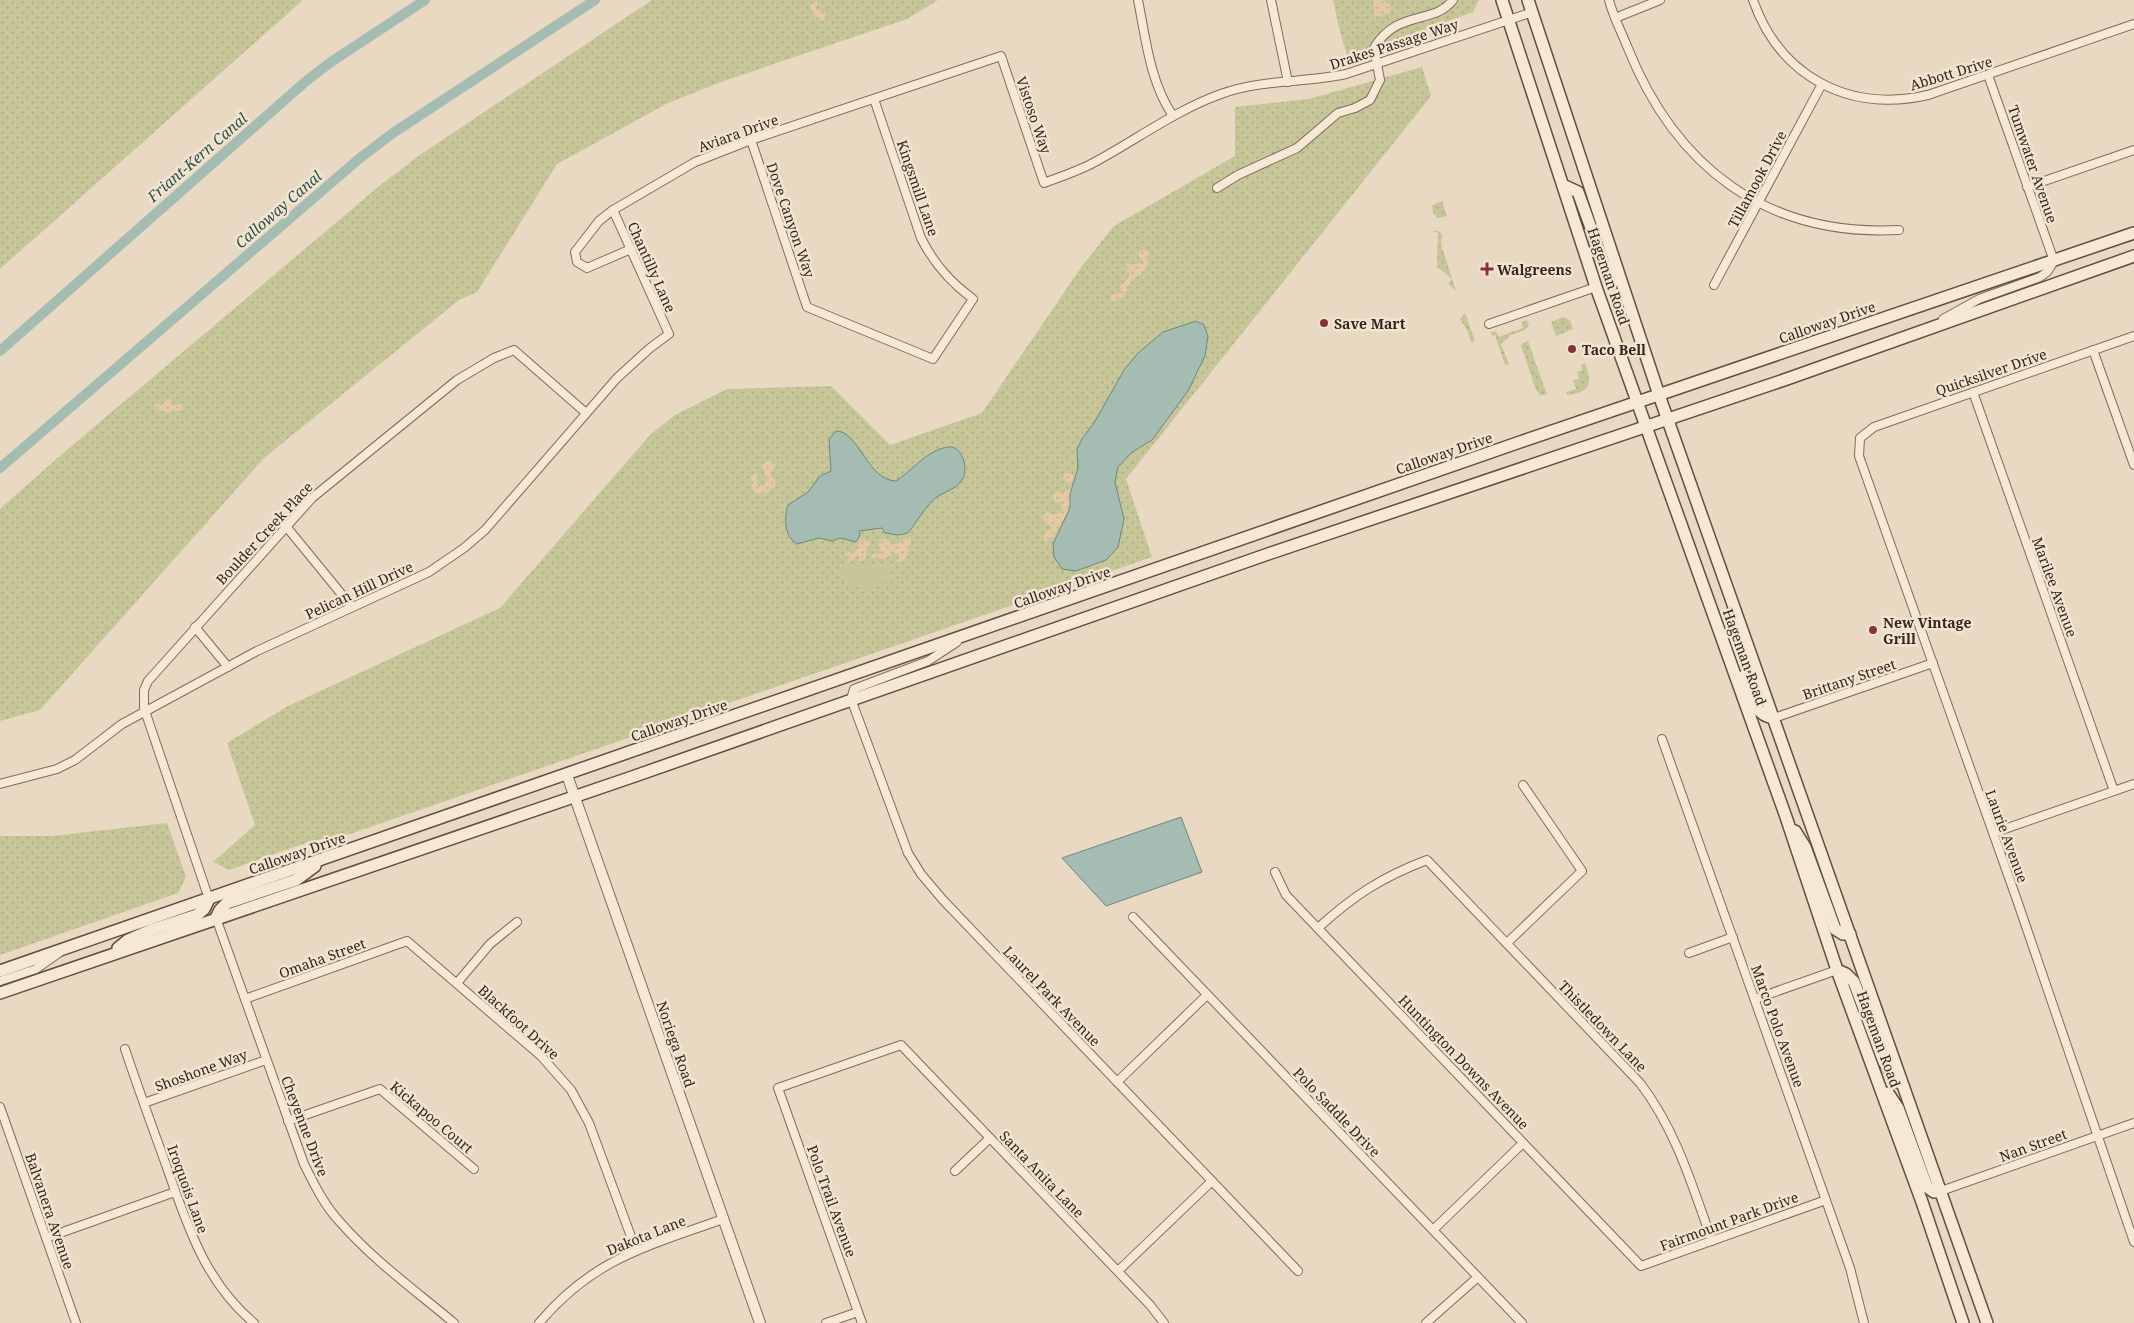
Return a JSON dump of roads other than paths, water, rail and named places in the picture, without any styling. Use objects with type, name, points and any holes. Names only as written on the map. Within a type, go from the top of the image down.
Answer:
[{"type":"main road","name":"Hageman Road","points":[[1502,0],[1596,287],[1786,817],[1837,970],[1879,1080],[1963,1323]]},
{"type":"main road","name":"Hageman Road","points":[[1528,0],[1659,395],[1942,1191],[1987,1323]]},
{"type":"main road","points":[[1563,185],[1578,192],[1604,264],[1622,287]]},
{"type":"main road","name":"Calloway Drive","points":[[0,971],[963,638],[1637,402],[2134,233]]},
{"type":"main road","points":[[0,993],[1646,425],[1784,380],[2134,256]]},
{"type":"main road","points":[[1711,606],[1725,628],[1758,713],[1766,718],[1774,718]]},
{"type":"main road","points":[[1786,817],[1805,848],[1835,929],[1843,934],[1850,934]]},
{"type":"main road","points":[[216,918],[220,910],[227,903],[296,880],[327,858]]},
{"type":"main road","points":[[108,956],[128,940],[197,915],[204,909],[210,899]]},
{"type":"main road","points":[[1837,970],[1846,974],[1854,982],[1884,1062],[1906,1093]]},
{"type":"main road","points":[[1879,1080],[1898,1108],[1927,1187],[1934,1192],[1942,1191]]},
{"type":"street","points":[[1138,0],[1153,74],[1159,91],[1174,116]]},
{"type":"street","points":[[1271,0],[1288,82]]},
{"type":"street","points":[[1217,188],[1238,175],[1297,148],[1338,113],[1355,108],[1370,100],[1380,80],[1374,48],[1386,32],[1399,23],[1440,10],[1453,0]]},
{"type":"street","points":[[1609,0],[1642,82],[1674,132],[1714,173],[1758,202],[1778,212],[1822,226],[1856,231],[1899,230]]},
{"type":"street","points":[[1615,18],[1660,0]]},
{"type":"street","name":"Abbott Drive","points":[[1753,0],[1768,34],[1780,50],[1805,74],[1822,84],[1860,98],[1894,101],[1928,96],[2134,24]]},
{"type":"street","name":"Drakes Passage Way","points":[[1044,183],[1092,164],[1174,116],[1223,93],[1245,87],[1323,79],[1377,64],[1533,12]]},
{"type":"street","name":"Aviara Drive","points":[[631,249],[587,268],[577,262],[575,252],[599,221],[613,210],[695,162],[751,140],[1001,56]]},
{"type":"street","name":"Vistoso Way","points":[[1001,56],[1044,183]]},
{"type":"street","name":"Tumwater Avenue","points":[[1988,75],[2054,261]]},
{"type":"street","name":"Tillamook Drive","points":[[1714,285],[1822,84]]},
{"type":"street","name":"Kingsmill Lane","points":[[874,99],[928,252],[949,280],[973,299],[933,359]]},
{"type":"street","name":"Dove Canyon Way","points":[[751,140],[807,307],[933,359]]},
{"type":"street","points":[[2027,187],[2134,150]]},
{"type":"street","name":"Chantilly Lane","points":[[613,210],[669,334]]},
{"type":"street","points":[[1925,329],[1978,299],[2040,277],[2047,272],[2054,261]]},
{"type":"street","points":[[1488,324],[1596,287]]},
{"type":"street","name":"Pelican Hill Drive","points":[[0,784],[57,769],[75,760],[122,724],[228,667],[429,572],[464,548],[485,530],[586,413],[633,362],[669,334]]},
{"type":"street","name":"Quicksilver Drive","points":[[1860,438],[1874,427],[2134,336]]},
{"type":"street","name":"Boulder Creek Place","points":[[145,712],[143,699],[148,681],[286,525],[312,498],[457,380],[475,368],[514,350],[586,413]]},
{"type":"street","points":[[2093,350],[2134,465]]},
{"type":"street","name":"Marilee Avenue","points":[[1973,392],[2114,791]]},
{"type":"street","name":"Laurie Avenue","points":[[1860,438],[1859,456],[1993,833],[2134,1242]]},
{"type":"street","points":[[286,525],[352,607]]},
{"type":"street","points":[[195,627],[228,667]]},
{"type":"street","points":[[851,699],[854,689],[928,661],[963,638]]},
{"type":"street","name":"Brittany Street","points":[[1774,718],[1933,663]]},
{"type":"street","name":"Laurel Park Avenue","points":[[851,699],[900,834],[921,874],[943,900],[1298,1271]]},
{"type":"street","points":[[145,712],[210,899]]},
{"type":"street","name":"Marco Polo Avenue","points":[[1662,739],[1850,1268],[1863,1323]]},
{"type":"street","name":"Noriega Road","points":[[567,775],[760,1323]]},
{"type":"street","points":[[1993,833],[2134,784]]},
{"type":"street","points":[[1506,944],[1582,871],[1523,785]]},
{"type":"street","name":"Thistledown Lane","points":[[1318,928],[1359,892],[1392,874],[1427,860],[1640,1083],[1653,1100],[1674,1137],[1712,1241]]},
{"type":"street","name":"Huntington Downs Avenue","points":[[1275,872],[1286,895],[1641,1266]]},
{"type":"street","name":"Polo Saddle Drive","points":[[1133,917],[1522,1323]]},
{"type":"street","name":"Cheyenne Drive","points":[[216,918],[288,1121],[315,1188],[339,1222],[355,1238],[453,1323]]},
{"type":"street","points":[[456,983],[490,944],[517,922]]},
{"type":"street","points":[[1689,953],[1733,937]]},
{"type":"street","name":"Omaha Street","points":[[245,999],[407,941]]},
{"type":"street","name":"Blackfoot Drive","points":[[407,941],[541,1056],[571,1090],[593,1132],[636,1250]]},
{"type":"street","points":[[0,981],[36,969],[69,947]]},
{"type":"street","points":[[1754,999],[1837,970]]},
{"type":"street","points":[[1117,1082],[1207,995]]},
{"type":"street","name":"Santa Anita Lane","points":[[778,1088],[901,1045],[1118,1271],[1164,1323]]},
{"type":"street","name":"Iroquois Lane","points":[[125,1049],[175,1192],[204,1264],[231,1301],[254,1323]]},
{"type":"street","name":"Shoshone Way","points":[[144,1104],[266,1060]]},
{"type":"street","name":"Polo Trail Avenue","points":[[778,1088],[862,1323]]},
{"type":"street","name":"Kickapoo Court","points":[[288,1121],[380,1089],[474,1169]]},
{"type":"street","name":"Balvanera Avenue","points":[[0,1106],[76,1323]]},
{"type":"street","name":"Nan Street","points":[[1942,1191],[2134,1123]]},
{"type":"street","points":[[955,1171],[990,1138]]},
{"type":"street","points":[[1433,1230],[1524,1143]]},
{"type":"street","points":[[1118,1271],[1212,1181]]},
{"type":"street","points":[[46,1238],[175,1192]]},
{"type":"street","name":"Fairmount Park Drive","points":[[1641,1266],[1826,1200]]},
{"type":"street","name":"Dakota Lane","points":[[538,1323],[555,1304],[589,1274],[636,1250],[723,1219]]},
{"type":"street","points":[[1426,1323],[1478,1277]]},
{"type":"street","points":[[826,1323],[858,1312]]},
{"type":"waterway","name":"Friant-Kern Canal","points":[[0,351],[305,82],[331,62],[425,0]]},
{"type":"waterway","name":"Calloway Canal","points":[[0,468],[360,158],[393,133],[595,0]]},
{"type":"place","name":"Walgreens","points":[[1487,269]]},
{"type":"place","name":"Save Mart","points":[[1324,323]]},
{"type":"place","name":"Taco Bell","points":[[1572,349]]},
{"type":"place","name":"New Vintage Grill","points":[[1873,630]]}]
